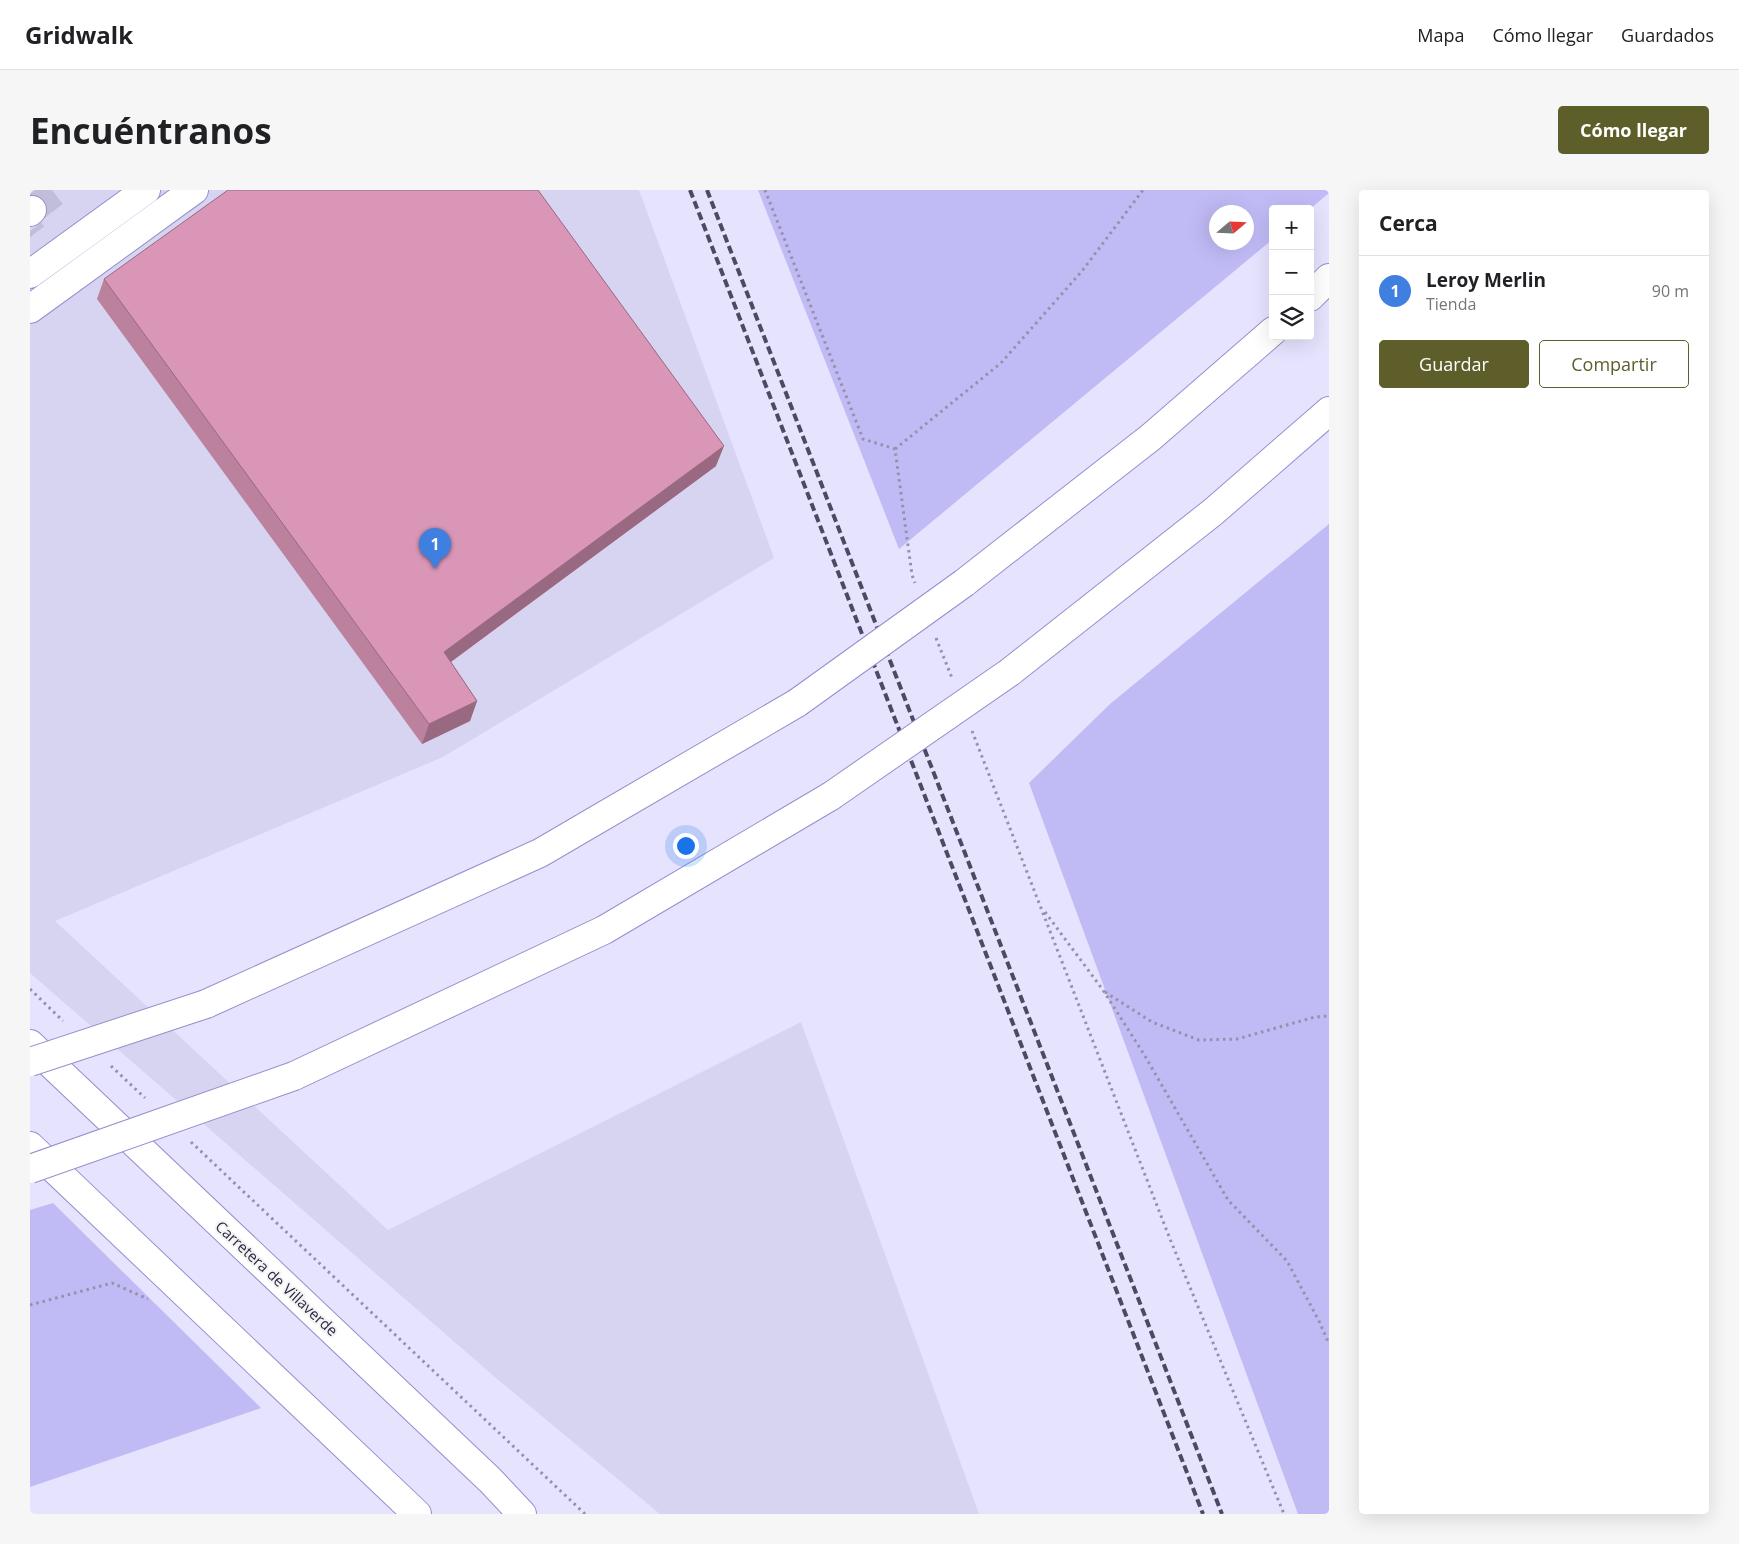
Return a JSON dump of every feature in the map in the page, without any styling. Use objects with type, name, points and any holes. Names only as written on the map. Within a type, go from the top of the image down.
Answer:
[{"type":"main road","points":[[30,274],[146,190]]},
{"type":"main road","points":[[30,309],[194,190]]},
{"type":"main road","points":[[1312,295],[1329,278]]},
{"type":"main road","points":[[30,1062],[206,1004],[540,853],[798,703],[964,583],[1151,437],[1269,334]]},
{"type":"main road","points":[[30,1169],[294,1076],[604,930],[831,796],[1010,672],[1213,512],[1329,411]]},
{"type":"main road","name":"Carretera de Villaverde","points":[[30,1044],[490,1480],[522,1514]]},
{"type":"main road","points":[[30,1146],[417,1514]]},
{"type":"main road","points":[[490,1480],[532,1514]]},
{"type":"path","points":[[765,190],[863,439],[895,449]]},
{"type":"path","points":[[895,449],[1001,363],[1082,271],[1142,190]]},
{"type":"path","points":[[895,449],[912,575],[915,584]]},
{"type":"path","points":[[933,630],[955,686]]},
{"type":"path","points":[[969,723],[1170,1239],[1284,1514]]},
{"type":"path","points":[[1041,908],[1103,990],[1154,1071],[1228,1200],[1287,1261],[1329,1344]]},
{"type":"path","points":[[30,989],[66,1024]]},
{"type":"path","points":[[1103,990],[1152,1022],[1199,1040],[1237,1040],[1315,1017],[1329,1016]]},
{"type":"path","points":[[110,1065],[146,1099]]},
{"type":"path","points":[[190,1140],[585,1514]]},
{"type":"path","points":[[30,1305],[112,1283],[153,1302]]},
{"type":"shaded area","points":[[30,190],[639,190],[774,558],[443,757],[55,921],[388,1230],[801,1022],[979,1514],[660,1514],[496,1378],[30,973]]},
{"type":"shaded area","points":[[758,190],[1329,190],[1329,193],[1314,206],[1269,205],[1269,242],[899,549]]},
{"type":"shaded area","points":[[1329,524],[1329,1514],[1298,1514],[1029,783],[1110,704]]},
{"type":"shaded area","points":[[53,1203],[261,1408],[30,1487],[30,1210]]},
{"type":"building","points":[[228,190],[538,190],[724,446],[444,652],[477,701],[429,724],[104,279]]},
{"type":"tunnel","points":[[32,210],[58,190]]},
{"type":"tunnel","points":[[30,231],[33,235]]},
{"type":"railway","points":[[690,190],[1203,1514]]},
{"type":"railway","points":[[707,190],[1222,1514]]},
{"type":"place","name":"Leroy Merlin","points":[[435,569]]}]
